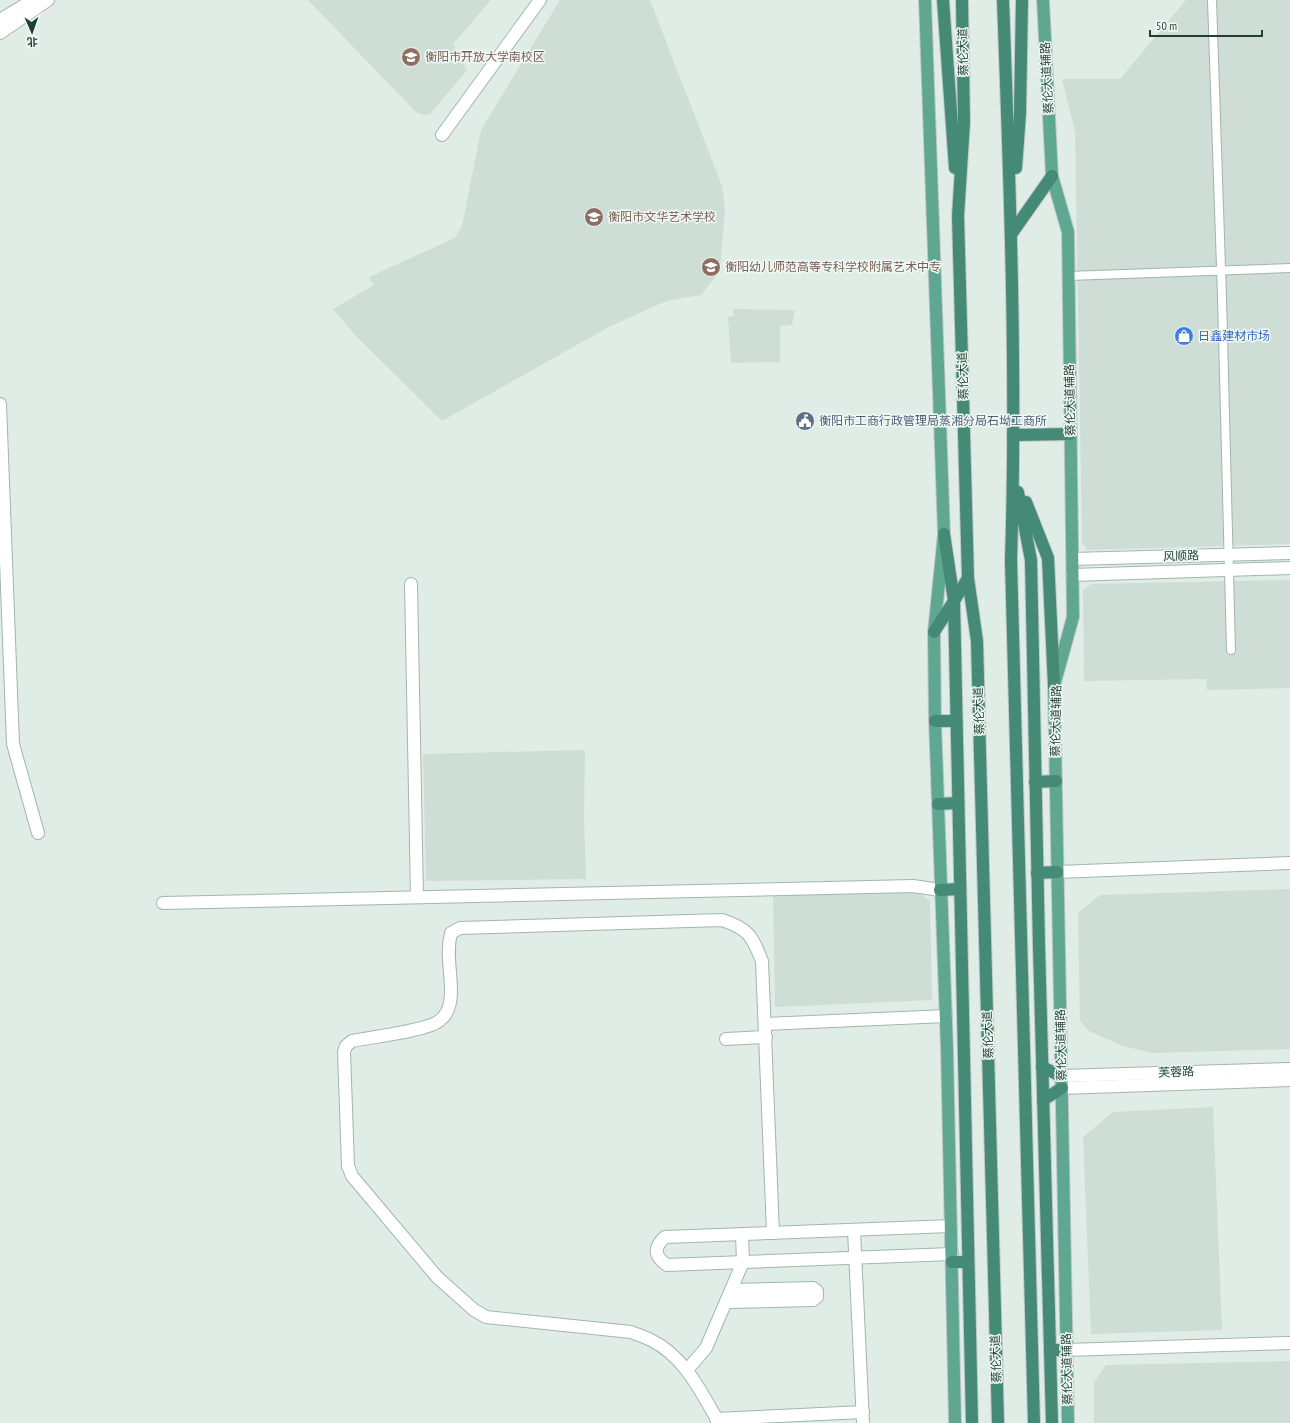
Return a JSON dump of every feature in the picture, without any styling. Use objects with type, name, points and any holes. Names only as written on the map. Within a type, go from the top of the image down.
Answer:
[{"type":"highway","points":[[943,0],[958,216]]},
{"type":"highway","name":"蔡伦大道","points":[[962,0],[964,122],[958,216],[968,578],[978,649],[998,1423]]},
{"type":"highway","points":[[1003,0],[1012,233],[1014,471],[1011,560],[1034,1423]]},
{"type":"highway","points":[[1012,233],[1020,113],[1022,0]]},
{"type":"highway","points":[[1012,233],[1052,176]]},
{"type":"highway","points":[[1013,435],[1070,434]]},
{"type":"highway","points":[[1014,471],[1048,558],[1054,686]]},
{"type":"highway","points":[[1014,471],[1031,560],[1037,873],[1052,1423]]},
{"type":"highway","points":[[944,534],[954,600],[972,1423]]},
{"type":"highway","points":[[934,632],[968,578]]},
{"type":"highway","points":[[935,721],[956,721]]},
{"type":"highway","points":[[1035,782],[1056,782]]},
{"type":"highway","points":[[938,804],[958,803]]},
{"type":"highway","points":[[1037,873],[1057,872]]},
{"type":"highway","points":[[940,890],[960,889]]},
{"type":"highway","points":[[1042,1067],[1062,1082],[1043,1100]]},
{"type":"highway","points":[[952,1258],[968,1262]]},
{"type":"highway","points":[[1050,1350],[1066,1350]]},
{"type":"main road","points":[[925,0],[944,534],[934,632],[935,721],[940,890],[946,1016],[955,1423]]},
{"type":"main road","name":"蔡伦大道辅路","points":[[1043,0],[1052,176],[1068,232],[1073,618],[1054,686],[1068,1423]]},
{"type":"street","points":[[0,20],[33,0]]},
{"type":"street","points":[[0,33],[48,0]]},
{"type":"street","points":[[442,135],[540,0]]},
{"type":"street","points":[[0,404],[13,744],[38,833]]},
{"type":"street","name":"风顺路","points":[[1072,559],[1290,553]]},
{"type":"street","name":"风顺路","points":[[1072,575],[1290,568]]},
{"type":"street","points":[[411,584],[417,897]]},
{"type":"street","points":[[1057,872],[1290,863]]},
{"type":"street","points":[[162,903],[913,886],[940,890]]},
{"type":"street","points":[[774,1233],[762,961],[753,938],[738,925],[722,920],[460,928],[451,934],[448,944],[451,993],[449,1008],[446,1014],[438,1022],[420,1028],[352,1041],[346,1046],[344,1052],[348,1166],[352,1176],[437,1277],[474,1310],[486,1317],[631,1332],[651,1340],[671,1353],[694,1378],[718,1421],[863,1418],[854,1230]]},
{"type":"street","points":[[765,1024],[946,1016]]},
{"type":"street","points":[[726,1039],[766,1037]]},
{"type":"street","name":"芙蓉路","points":[[1062,1082],[1290,1069]]},
{"type":"street","name":"芙蓉路","points":[[1062,1082],[1290,1080]]},
{"type":"street","points":[[951,1226],[665,1237],[658,1243],[656,1251],[659,1260],[667,1265],[855,1258],[952,1258]]},
{"type":"street","points":[[686,1370],[706,1348],[743,1262],[742,1234]]},
{"type":"street","points":[[726,1302],[813,1300],[817,1297],[817,1291],[813,1288],[731,1290]]},
{"type":"street","points":[[1066,1350],[1290,1343]]},
{"type":"lane","points":[[1212,0],[1231,650]]},
{"type":"lane","points":[[1068,276],[1290,268]]},
{"type":"shaded area","name":"衡阳市开放大学南校区","points":[[308,0],[491,0],[453,44],[467,70],[430,114],[425,115],[414,110]]},
{"type":"shaded area","name":"衡阳市文华艺术学校","points":[[560,0],[650,0],[722,186],[725,208],[720,271],[701,295],[671,300],[609,327],[442,421],[354,334],[333,309],[374,285],[369,277],[455,238],[462,226],[481,130]]},
{"type":"shaded area","name":"日鑫建材市场","points":[[1186,0],[1290,0],[1290,544],[1086,550],[1082,541],[1075,131],[1062,79],[1120,79]]},
{"type":"shaded area","points":[[733,309],[795,310],[792,325],[780,326],[780,362],[731,363],[728,317],[734,316]]},
{"type":"shaded area","points":[[1290,580],[1290,688],[1207,690],[1206,679],[1084,681],[1083,590],[1091,584]]},
{"type":"shaded area","points":[[585,750],[584,817],[586,879],[426,881],[423,754]]},
{"type":"shaded area","points":[[1290,889],[1290,1049],[1152,1053],[1123,1046],[1089,1031],[1080,1021],[1078,913],[1100,895]]},
{"type":"shaded area","points":[[918,892],[930,901],[932,1000],[775,1007],[773,895]]},
{"type":"shaded area","points":[[1213,1107],[1222,1330],[1091,1334],[1083,1137],[1113,1112]]},
{"type":"shaded area","points":[[1290,1361],[1290,1423],[1094,1423],[1094,1382],[1106,1365]]},
{"type":"place","name":"衡阳市开放大学南校区","points":[[411,57]]},
{"type":"place","name":"衡阳市文华艺术学校","points":[[594,217]]},
{"type":"place","name":"衡阳幼儿师范高等专科学校附属艺术中专","points":[[711,267]]},
{"type":"place","name":"日鑫建材市场","points":[[1184,336]]},
{"type":"place","name":"衡阳市工商行政管理局蒸湘分局石坳工商所","points":[[805,421]]}]
